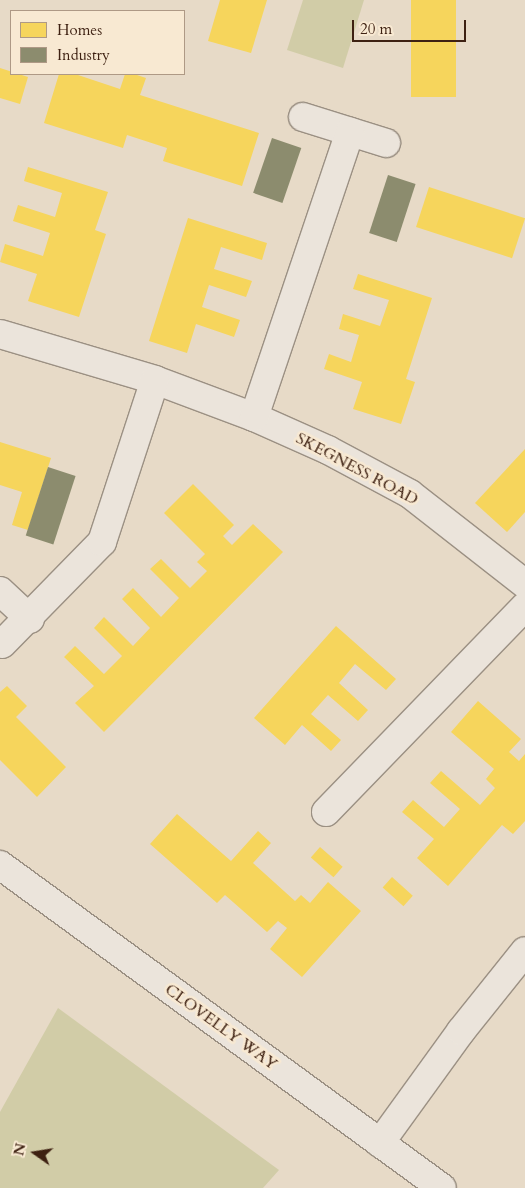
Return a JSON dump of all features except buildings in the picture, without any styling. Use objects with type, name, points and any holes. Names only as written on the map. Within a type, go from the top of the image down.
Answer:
[{"type":"street","points":[[303,117],[386,142]]},
{"type":"street","points":[[254,417],[350,132]]},
{"type":"street","name":"SKEGNESS ROAD","points":[[0,334],[155,380],[254,417],[328,450],[410,494],[525,584]]},
{"type":"street","points":[[2,644],[30,619],[102,542],[155,380]]},
{"type":"street","points":[[0,591],[30,619]]},
{"type":"street","points":[[326,812],[525,607]]},
{"type":"street","name":"CLOVELLY WAY","points":[[0,865],[441,1188]]},
{"type":"street","points":[[380,1143],[485,1001],[525,951]]},
{"type":"shaded area","points":[[303,0],[364,0],[343,68],[287,50]]},
{"type":"shaded area","points":[[58,1008],[279,1170],[263,1188],[0,1188],[0,1112]]}]
